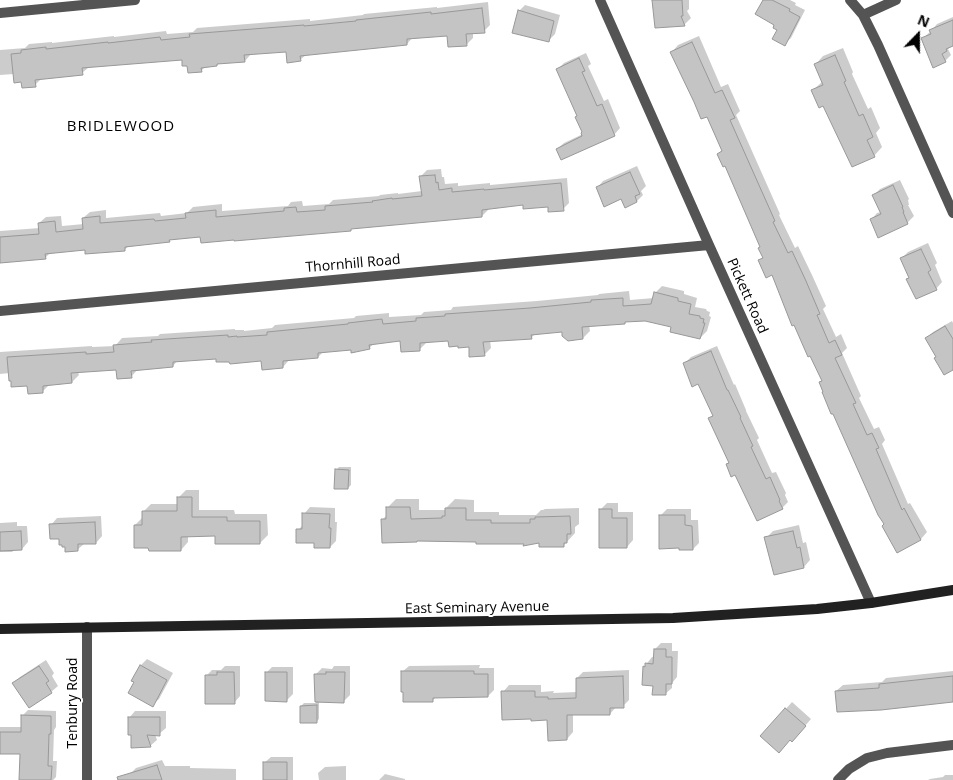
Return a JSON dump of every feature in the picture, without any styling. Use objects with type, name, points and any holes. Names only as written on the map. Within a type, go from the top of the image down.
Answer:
[{"type":"street","points":[[0,13],[135,0]]},
{"type":"street","name":"Pickett Road","points":[[600,0],[871,603]]},
{"type":"street","points":[[850,0],[863,15],[878,45],[953,213]]},
{"type":"street","points":[[863,15],[896,0]]},
{"type":"street","name":"Thornhill Road","points":[[0,311],[709,245]]},
{"type":"street","name":"East Seminary Avenue","points":[[0,628],[673,618],[817,609],[871,603],[953,590]]},
{"type":"street","name":"Tenbury Road","points":[[87,627],[87,780]]},
{"type":"street","points":[[838,780],[867,758],[887,753],[953,745]]},
{"type":"building","points":[[652,0],[682,0],[683,16],[681,16],[685,26],[655,28]]},
{"type":"building","points":[[763,0],[772,0],[790,9],[789,11],[800,17],[785,46],[772,39],[777,30],[773,28],[774,25],[755,14]]},
{"type":"building","points":[[482,8],[485,33],[466,34],[467,46],[448,47],[447,36],[407,39],[407,45],[300,56],[301,61],[287,63],[286,52],[244,55],[245,62],[217,64],[217,66],[201,68],[202,72],[188,73],[187,66],[182,66],[182,60],[82,68],[83,75],[35,80],[36,87],[22,88],[21,82],[14,83],[11,54],[21,53],[21,50],[160,37],[161,40],[190,37],[189,34],[304,26]]},
{"type":"building","points":[[518,10],[554,21],[549,42],[512,33]]},
{"type":"building","points":[[953,20],[953,46],[946,49],[947,51],[942,54],[946,62],[933,68],[921,38],[931,34],[929,30]]},
{"type":"building","points":[[692,42],[715,93],[722,90],[735,118],[730,120],[775,221],[773,222],[788,253],[792,251],[806,281],[820,314],[817,315],[829,343],[835,340],[842,355],[835,358],[856,403],[853,404],[867,435],[872,433],[879,448],[876,449],[902,510],[904,508],[921,540],[897,553],[882,526],[884,524],[878,515],[833,414],[831,414],[819,382],[822,381],[810,356],[808,357],[794,325],[792,326],[772,275],[766,278],[758,260],[763,258],[758,248],[760,247],[725,166],[723,167],[717,154],[722,151],[707,117],[701,119],[670,52]]},
{"type":"building","points":[[835,55],[846,81],[844,82],[859,116],[863,114],[873,137],[867,140],[875,157],[852,167],[823,106],[819,108],[811,90],[823,85],[814,64]]},
{"type":"building","points":[[579,58],[585,71],[582,72],[597,106],[602,104],[615,136],[561,160],[556,149],[582,136],[582,132],[556,69]]},
{"type":"building","points":[[630,172],[640,194],[635,196],[637,202],[625,208],[621,199],[604,207],[596,187]]},
{"type":"building","points":[[435,175],[439,190],[452,188],[452,192],[561,183],[564,211],[548,212],[548,207],[523,209],[523,205],[482,210],[482,217],[234,241],[201,243],[200,237],[125,247],[125,251],[85,254],[85,250],[45,254],[46,259],[0,263],[0,237],[39,234],[38,223],[55,221],[56,232],[83,229],[82,218],[100,216],[100,223],[186,218],[185,213],[216,210],[216,217],[284,211],[284,208],[296,207],[297,212],[325,210],[325,206],[422,196],[419,176]]},
{"type":"building","points":[[893,185],[908,224],[878,238],[870,219],[881,214],[872,195]]},
{"type":"building","points":[[921,249],[931,270],[928,272],[937,290],[916,299],[906,279],[909,278],[900,258]]},
{"type":"building","points":[[654,292],[678,298],[678,301],[691,304],[689,314],[700,316],[700,318],[704,319],[703,323],[705,323],[700,339],[670,332],[671,327],[645,321],[625,322],[625,324],[582,327],[583,339],[568,341],[562,336],[562,332],[531,335],[532,339],[483,342],[485,356],[469,357],[469,347],[449,347],[448,341],[420,343],[420,351],[401,352],[400,341],[369,345],[370,349],[351,353],[351,350],[318,353],[318,358],[283,361],[283,368],[262,370],[261,361],[230,364],[229,362],[216,362],[216,359],[173,362],[173,367],[131,371],[132,378],[117,379],[116,370],[71,373],[72,383],[43,386],[43,393],[28,394],[27,386],[11,387],[11,381],[9,381],[7,357],[114,352],[113,345],[152,342],[151,340],[228,335],[228,337],[237,337],[267,335],[267,332],[382,319],[383,324],[416,321],[416,318],[445,316],[445,314],[530,308],[591,302],[591,300],[623,298],[623,306],[651,304]]},
{"type":"building","points":[[945,326],[953,339],[953,370],[944,375],[925,338]]},
{"type":"building","points":[[711,351],[727,390],[741,417],[753,446],[751,447],[766,479],[770,477],[783,509],[757,521],[735,475],[731,477],[726,464],[729,463],[708,418],[713,416],[698,384],[692,387],[683,363]]},
{"type":"building","points":[[335,469],[349,470],[348,489],[334,489]]},
{"type":"building","points":[[177,497],[192,497],[192,517],[227,517],[227,521],[260,521],[260,544],[215,544],[215,536],[181,537],[181,551],[149,551],[148,548],[134,548],[134,525],[142,525],[142,511],[177,511]]},
{"type":"building","points":[[386,507],[410,507],[411,519],[442,518],[442,516],[445,516],[445,508],[466,508],[466,520],[491,520],[491,523],[530,523],[530,519],[535,519],[535,517],[570,516],[571,534],[567,534],[567,543],[564,543],[564,547],[539,547],[539,543],[523,546],[524,544],[476,544],[476,542],[417,541],[382,543],[381,519],[386,519]]},
{"type":"building","points":[[599,509],[612,509],[612,518],[627,518],[627,548],[599,548]]},
{"type":"building","points":[[302,513],[330,514],[330,548],[314,548],[314,543],[296,543],[296,529],[302,529]]},
{"type":"building","points":[[659,515],[685,515],[685,525],[692,526],[693,550],[679,550],[679,548],[659,549]]},
{"type":"building","points":[[95,522],[96,544],[78,544],[78,551],[65,552],[65,547],[59,545],[59,539],[50,539],[49,524]]},
{"type":"building","points":[[21,531],[22,550],[0,551],[0,532]]},
{"type":"building","points":[[793,531],[797,548],[800,547],[804,568],[774,575],[764,537]]},
{"type":"building","points":[[654,649],[666,649],[666,657],[672,657],[672,684],[666,684],[666,695],[652,695],[653,686],[642,685],[643,666],[645,667],[645,663],[653,664]]},
{"type":"building","points":[[140,665],[167,680],[153,707],[128,693],[134,682],[131,681]]},
{"type":"building","points":[[39,666],[49,681],[46,683],[52,693],[29,708],[12,683]]},
{"type":"building","points":[[401,671],[474,671],[474,674],[488,674],[488,697],[433,698],[433,702],[403,702]]},
{"type":"building","points":[[217,672],[234,672],[235,704],[205,704],[205,675],[217,675]]},
{"type":"building","points":[[265,672],[287,672],[287,702],[265,701]]},
{"type":"building","points":[[326,672],[345,672],[344,703],[315,702],[314,674],[326,674]]},
{"type":"building","points":[[623,676],[624,708],[610,708],[610,715],[567,715],[567,740],[548,741],[547,720],[502,720],[501,691],[535,691],[535,697],[548,697],[548,699],[576,698],[576,678]]},
{"type":"building","points":[[953,676],[953,702],[881,710],[837,712],[835,691],[879,688],[879,684]]},
{"type":"building","points":[[317,705],[317,723],[300,723],[300,706]]},
{"type":"building","points":[[785,708],[806,726],[779,753],[760,736]]},
{"type":"building","points":[[21,715],[51,716],[48,766],[52,766],[51,780],[19,780],[20,754],[0,754],[0,732],[21,732]]},
{"type":"building","points":[[128,717],[160,717],[160,736],[147,735],[151,747],[131,748],[131,735],[128,735]]},
{"type":"building","points":[[263,762],[287,762],[287,780],[263,780]]},
{"type":"building","points":[[157,765],[162,780],[118,780],[117,777]]},
{"type":"district","name":"BRIDLEWOOD","points":[[121,127]]}]
